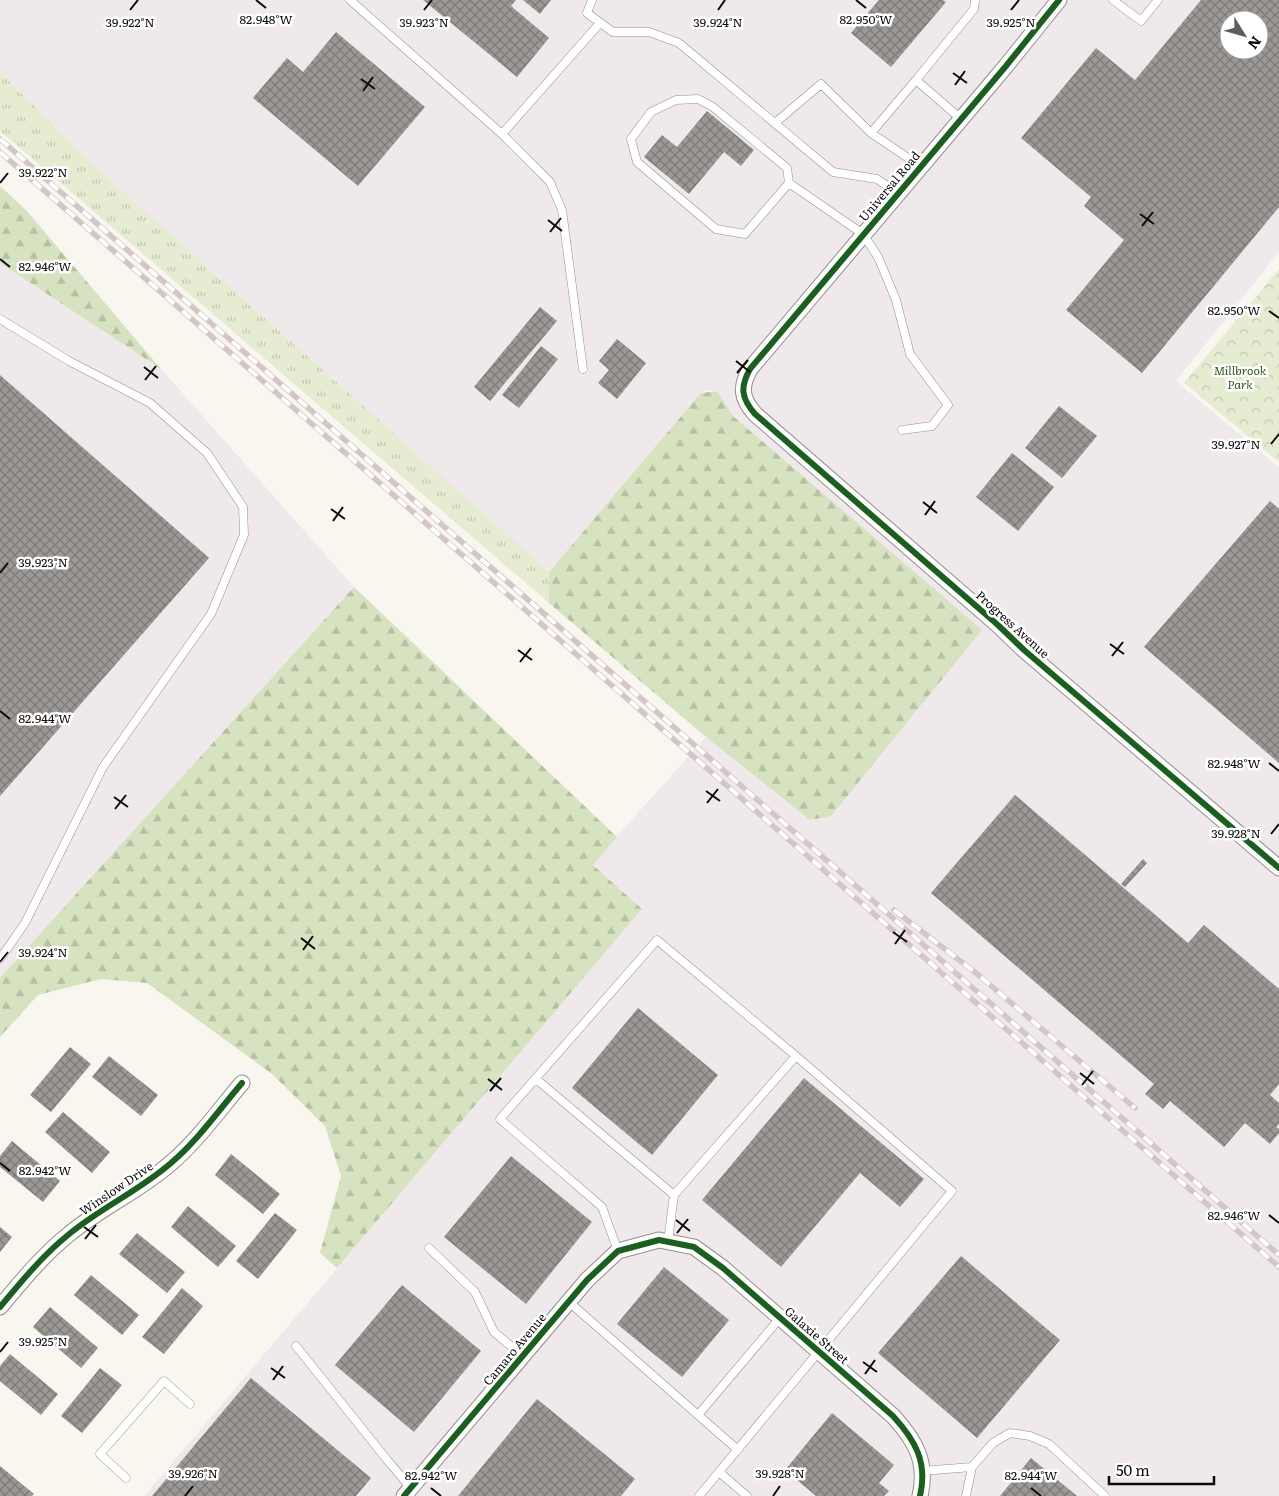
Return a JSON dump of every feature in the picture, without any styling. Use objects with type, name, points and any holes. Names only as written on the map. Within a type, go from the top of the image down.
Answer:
[{"type":"street","name":"Universal Road","points":[[743,389],[750,369],[1059,0]]},
{"type":"street","name":"Progress Avenue","points":[[743,389],[746,403],[754,414],[998,625],[1024,650],[1279,868]]},
{"type":"street","name":"Winslow Drive","points":[[0,1307],[40,1260],[68,1235],[173,1162],[242,1083]]},
{"type":"street","name":"Galaxie Street","points":[[663,1241],[694,1247],[723,1268],[893,1416],[906,1430],[916,1446],[921,1483]]},
{"type":"street","name":"Camaro Avenue","points":[[408,1492],[588,1280],[618,1251],[663,1241]]},
{"type":"lane","points":[[350,0],[502,134],[550,182],[562,210],[583,369]]},
{"type":"lane","points":[[592,0],[587,13],[613,32],[648,32],[679,43],[833,172],[877,179],[898,193]]},
{"type":"lane","points":[[870,133],[974,9],[975,0]]},
{"type":"lane","points":[[1113,0],[1141,21],[1158,0]]},
{"type":"lane","points":[[502,134],[600,23]]},
{"type":"lane","points":[[916,80],[961,119]]},
{"type":"lane","points":[[775,123],[821,84],[870,133],[920,166]]},
{"type":"lane","points":[[698,99],[713,107],[787,168],[788,183],[745,234],[716,229],[637,162],[631,139],[651,112],[676,100],[698,99]]},
{"type":"lane","points":[[788,183],[863,234],[878,257],[896,300],[910,354],[948,405],[932,426],[902,430]]},
{"type":"lane","points":[[0,319],[69,361],[150,402],[207,454],[243,508],[244,535],[211,614],[103,767],[25,922],[0,959]]},
{"type":"lane","points":[[618,1251],[602,1207],[500,1119],[657,940],[796,1056],[952,1191],[699,1496]]},
{"type":"lane","points":[[663,1241],[674,1195],[796,1056]]},
{"type":"lane","points":[[536,1079],[674,1195]]},
{"type":"lane","points":[[429,1248],[475,1292],[494,1332],[523,1356]]},
{"type":"lane","points":[[569,1302],[738,1450]]},
{"type":"lane","points":[[698,1415],[780,1318]]},
{"type":"lane","points":[[296,1346],[388,1462],[408,1492]]},
{"type":"lane","points":[[126,1478],[100,1454],[164,1381],[190,1404]]},
{"type":"lane","points":[[966,1496],[972,1467],[992,1443],[1010,1433],[1030,1436],[1050,1444],[1105,1496]]},
{"type":"lane","points":[[921,1483],[972,1467]]},
{"type":"lane","points":[[719,1472],[747,1496]]},
{"type":"shaded area","points":[[0,0],[1279,0],[1279,252],[1176,381],[1279,467],[1279,1496],[144,1496],[642,909],[592,864],[706,737],[810,820],[734,417],[717,391],[704,390],[549,572],[88,160],[0,72]]},
{"type":"shaded area","points":[[0,263],[161,369],[354,587],[0,978]]},
{"type":"green space","points":[[0,72],[88,160],[549,572],[549,603],[0,131]]},
{"type":"green space","points":[[0,186],[26,210],[161,369],[0,263]]},
{"type":"green space","name":"Millbrook Park","points":[[1279,269],[1279,462],[1184,383]]},
{"type":"green space","points":[[717,391],[734,417],[982,630],[831,816],[810,820],[706,737],[549,603],[549,572],[701,393]]},
{"type":"green space","points":[[354,587],[617,837],[593,865],[642,909],[337,1268],[320,1253],[341,1176],[325,1126],[272,1074],[147,983],[101,979],[38,995],[0,1037],[0,978]]},
{"type":"building","points":[[423,0],[516,0],[511,6],[549,38],[517,77]]},
{"type":"building","points":[[523,0],[551,0],[540,14]]},
{"type":"building","points":[[879,0],[943,0],[946,2],[891,67],[851,33]]},
{"type":"building","points":[[1201,0],[1279,0],[1279,207],[1142,373],[1066,310],[1124,240],[1084,206],[1091,197],[1021,138],[1096,48],[1135,80]]},
{"type":"building","points":[[336,32],[425,107],[358,186],[253,98],[287,58],[303,72]]},
{"type":"building","points":[[707,111],[754,150],[741,166],[724,152],[689,194],[644,157],[662,135],[677,147]]},
{"type":"building","points":[[540,307],[557,321],[490,401],[474,387]]},
{"type":"building","points":[[617,339],[646,363],[617,399],[598,383],[609,370],[599,361]]},
{"type":"building","points":[[541,346],[558,359],[519,408],[502,395]]},
{"type":"building","points":[[0,375],[209,558],[0,796]]},
{"type":"building","points":[[1059,406],[1097,436],[1062,478],[1025,448]]},
{"type":"building","points":[[1012,453],[1054,487],[1018,531],[976,497]]},
{"type":"building","points":[[1270,501],[1279,509],[1279,763],[1144,647]]},
{"type":"building","points":[[1015,795],[1188,943],[1204,925],[1279,989],[1279,1084],[1270,1095],[1279,1103],[1279,1124],[1276,1127],[1279,1129],[1279,1133],[1270,1144],[1245,1123],[1224,1147],[1170,1101],[1163,1109],[1145,1094],[1154,1084],[931,893]]},
{"type":"building","points":[[1143,859],[1147,863],[1125,887],[1121,884]]},
{"type":"building","points":[[638,1008],[718,1075],[652,1155],[572,1088]]},
{"type":"building","points":[[70,1047],[91,1064],[51,1112],[30,1095]]},
{"type":"building","points":[[109,1056],[158,1095],[141,1116],[92,1077]]},
{"type":"building","points":[[804,1078],[924,1179],[900,1207],[860,1173],[781,1267],[702,1200]]},
{"type":"building","points":[[63,1112],[110,1152],[92,1173],[45,1132]]},
{"type":"building","points":[[12,1141],[60,1181],[43,1202],[0,1167],[0,1156]]},
{"type":"building","points":[[231,1154],[280,1194],[263,1214],[215,1175]]},
{"type":"building","points":[[511,1156],[592,1222],[526,1304],[444,1237]]},
{"type":"building","points":[[188,1206],[236,1246],[218,1267],[171,1227]]},
{"type":"building","points":[[275,1213],[297,1230],[258,1279],[236,1261]]},
{"type":"building","points":[[0,1227],[12,1237],[0,1252]]},
{"type":"building","points":[[137,1233],[185,1272],[167,1293],[119,1254]]},
{"type":"building","points":[[961,1256],[1060,1340],[977,1438],[878,1353]]},
{"type":"building","points":[[664,1267],[729,1320],[682,1377],[617,1324]]},
{"type":"building","points":[[91,1275],[139,1315],[122,1335],[74,1295]]},
{"type":"building","points":[[402,1285],[481,1351],[414,1432],[335,1365]]},
{"type":"building","points":[[182,1288],[203,1306],[164,1354],[142,1337]]},
{"type":"building","points":[[50,1307],[98,1348],[81,1368],[33,1327]]},
{"type":"building","points":[[10,1354],[58,1394],[41,1415],[0,1381],[0,1366]]},
{"type":"building","points":[[100,1368],[122,1385],[82,1433],[61,1416]]},
{"type":"building","points":[[251,1378],[371,1478],[356,1496],[152,1496]]},
{"type":"building","points":[[537,1399],[635,1479],[621,1496],[458,1496]]},
{"type":"building","points":[[832,1413],[894,1465],[879,1483],[889,1491],[884,1496],[816,1496],[785,1470]]},
{"type":"building","points":[[1031,1458],[1077,1496],[1000,1496]]},
{"type":"building","points":[[0,1466],[34,1494],[32,1496],[0,1496]]},
{"type":"railway","points":[[0,139],[1279,1255]]},
{"type":"railway","points":[[0,152],[1279,1267]]},
{"type":"railway","points":[[894,910],[976,973],[1135,1108]]},
{"type":"cycle path","points":[[1059,0],[1006,66],[750,369],[743,387],[745,397],[755,414],[998,625],[1024,650],[1279,868]]},
{"type":"cycle path","points":[[0,1307],[58,1243],[80,1225],[159,1173],[181,1154],[242,1083]]},
{"type":"cycle path","points":[[404,1496],[587,1280],[618,1251],[659,1240],[694,1247],[723,1268],[893,1416],[908,1434],[918,1452],[922,1473],[920,1496]]}]
